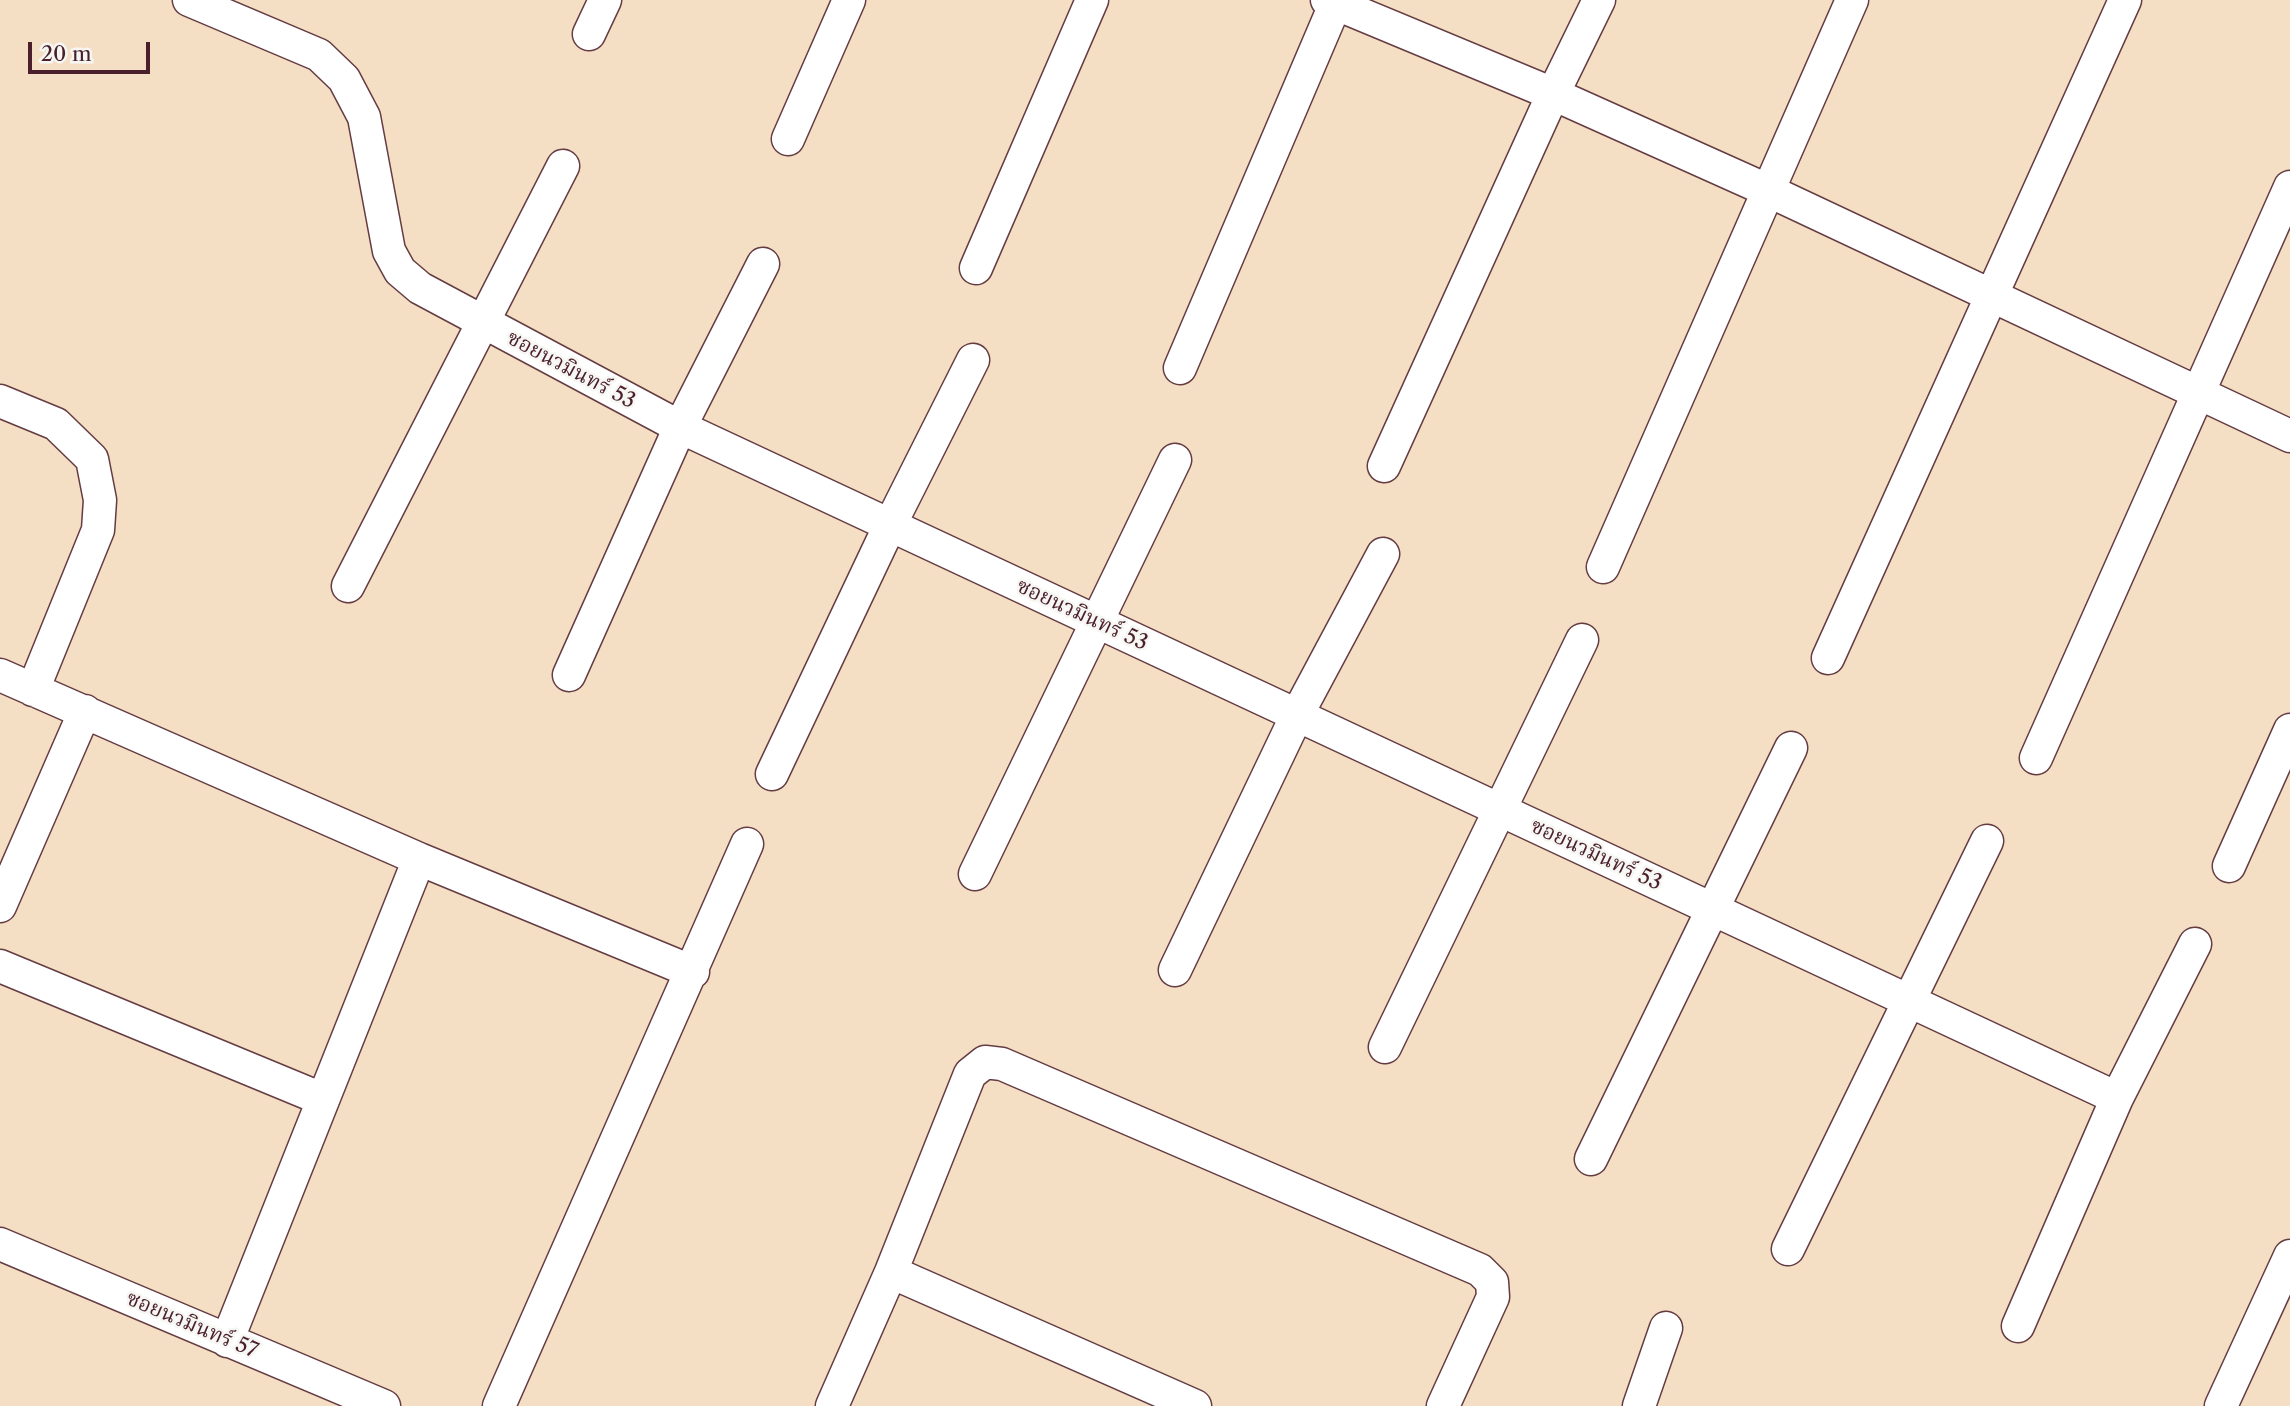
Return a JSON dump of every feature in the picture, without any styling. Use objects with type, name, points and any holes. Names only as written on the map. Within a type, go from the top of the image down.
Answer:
[{"type":"street","name":"ซอยนวมินทร์ 53","points":[[190,0],[318,55],[344,79],[364,117],[389,251],[400,271],[420,288],[680,427],[2118,1098]]},
{"type":"street","points":[[589,34],[605,0]]},
{"type":"street","points":[[788,139],[849,0]]},
{"type":"street","points":[[976,268],[1092,0]]},
{"type":"street","points":[[1384,466],[1553,94],[1599,0]]},
{"type":"street","points":[[1604,567],[1852,0]]},
{"type":"street","points":[[1828,658],[2125,0]]},
{"type":"street","points":[[1180,368],[1333,1],[1553,94],[1768,190],[1992,299],[2290,436]]},
{"type":"street","points":[[348,586],[563,166]]},
{"type":"street","points":[[2036,758],[2290,187]]},
{"type":"street","points":[[569,675],[680,427],[763,264]]},
{"type":"street","points":[[772,774],[890,525],[973,360]]},
{"type":"street","points":[[0,401],[56,424],[92,459],[100,500],[98,530],[33,690]]},
{"type":"street","points":[[975,874],[1175,460]]},
{"type":"street","points":[[1175,970],[1297,715],[1383,554]]},
{"type":"street","points":[[1385,1047],[1582,640]]},
{"type":"street","points":[[0,675],[419,859],[693,972]]},
{"type":"street","points":[[0,906],[85,711]]},
{"type":"street","points":[[2229,866],[2290,730]]},
{"type":"street","points":[[1591,1159],[1791,748]]},
{"type":"street","points":[[1788,1249],[1987,841]]},
{"type":"street","points":[[499,1406],[693,972],[747,844]]},
{"type":"street","points":[[227,1342],[419,859]]},
{"type":"street","points":[[2018,1326],[2118,1098],[2195,944]]},
{"type":"street","points":[[0,965],[322,1099]]},
{"type":"street","points":[[832,1406],[891,1272],[970,1074],[985,1062],[1002,1064],[1480,1269],[1492,1282],[1493,1297],[1443,1406]]},
{"type":"street","name":"ซอยนวมินทร์ 57","points":[[0,1244],[384,1406]]},
{"type":"street","points":[[2221,1406],[2290,1256]]},
{"type":"street","points":[[891,1272],[1195,1406]]},
{"type":"street","points":[[1639,1406],[1666,1328]]}]
